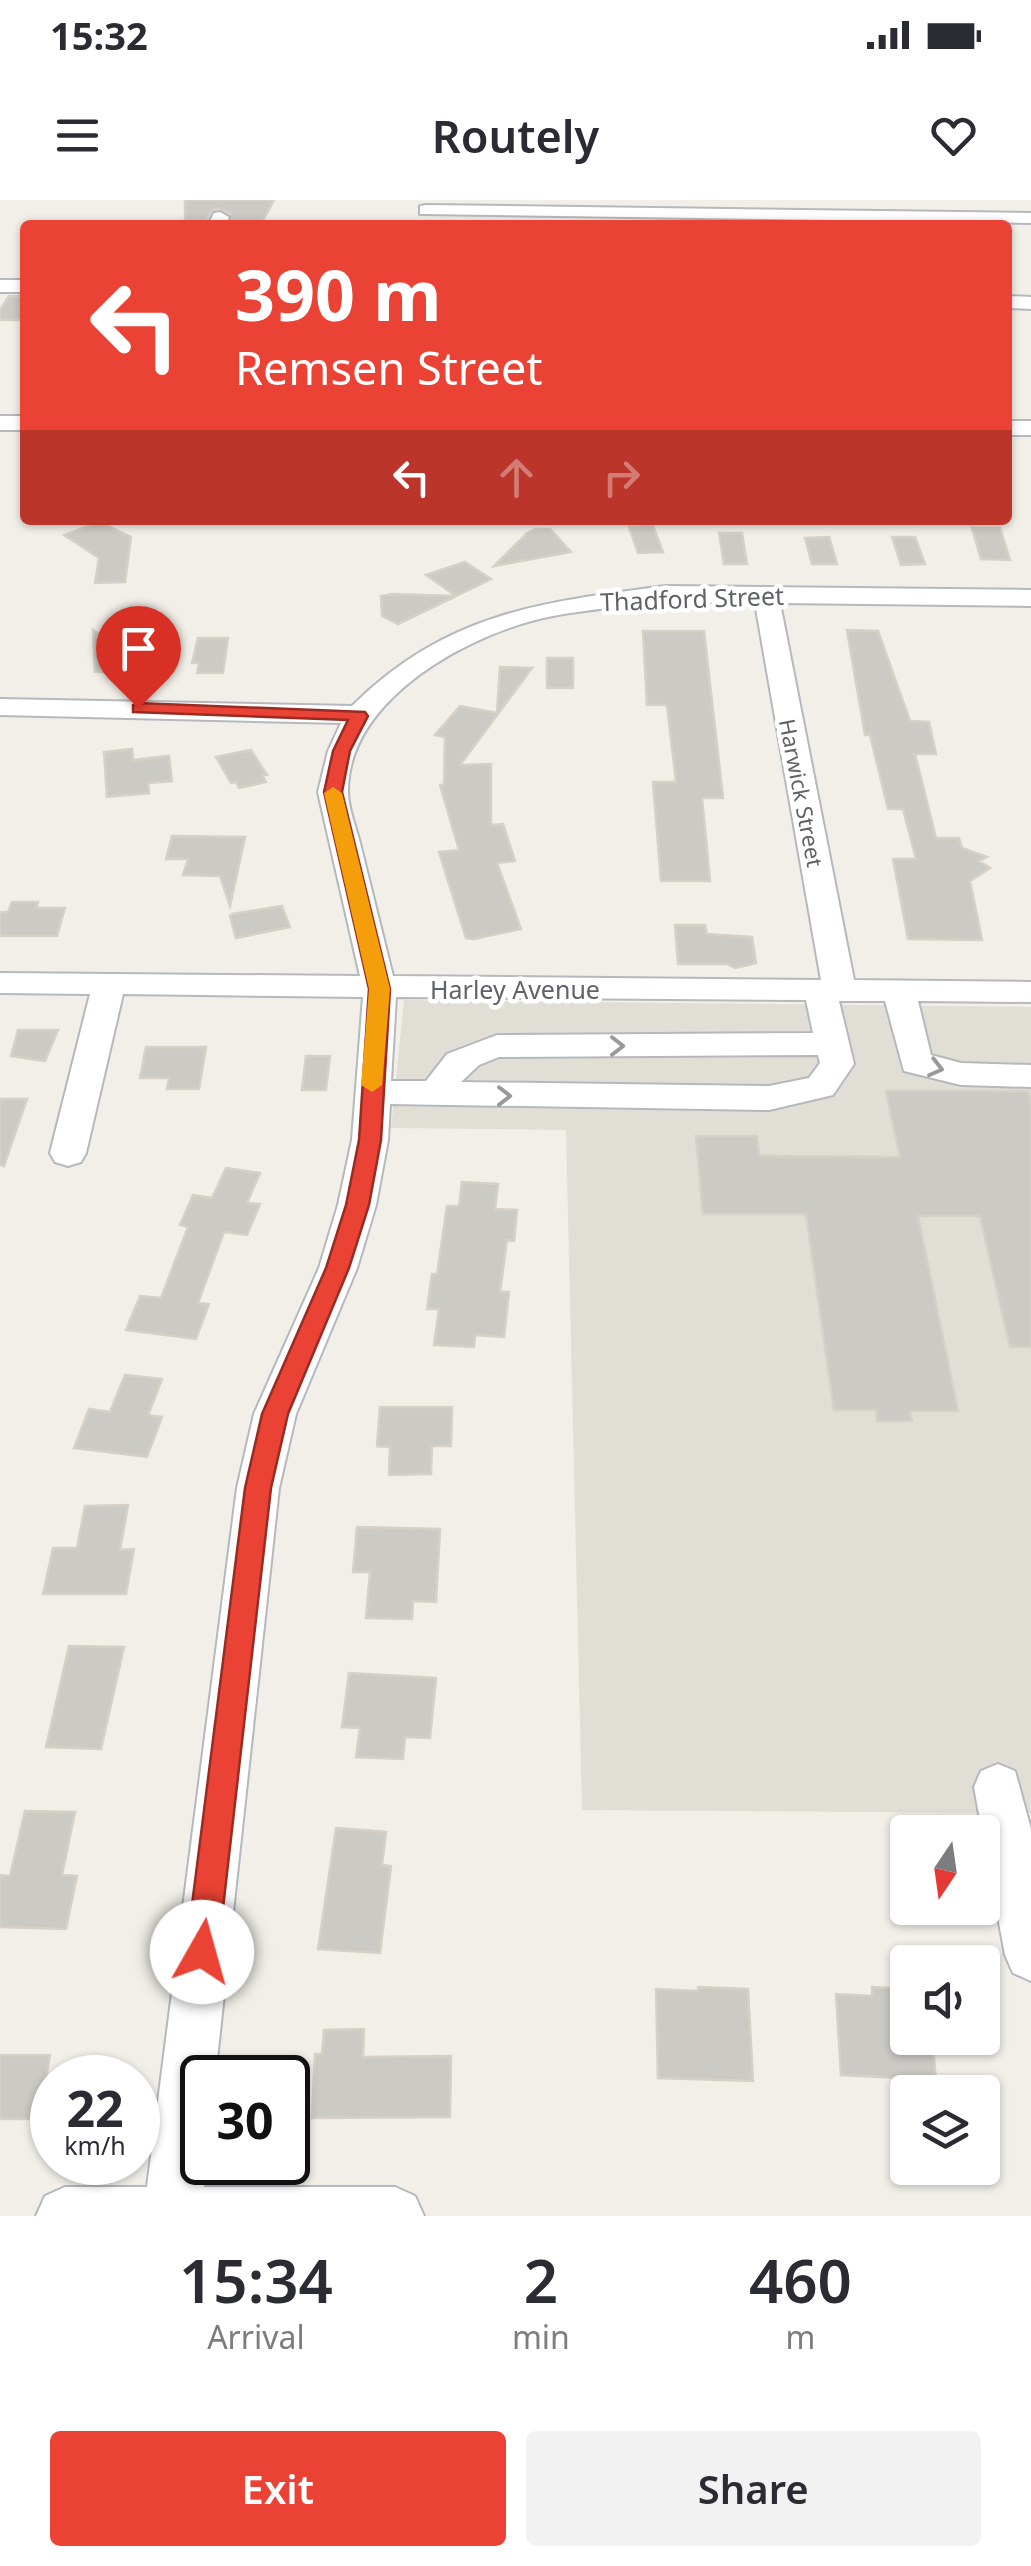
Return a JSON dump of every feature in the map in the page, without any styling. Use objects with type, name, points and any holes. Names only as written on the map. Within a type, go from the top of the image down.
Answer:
[{"type":"street","points":[[425,212],[657,207],[1031,218]]},
{"type":"street","name":"Thadford Street","points":[[172,2214],[258,1488],[275,1414],[338,1268],[357,1205],[370,1140],[380,989],[333,792],[342,751],[359,716],[419,663],[497,624],[606,599],[666,594],[1031,598]]},
{"type":"street","name":"Harwick Street","points":[[766,595],[830,990],[833,1044]]},
{"type":"street","points":[[0,707],[359,716]]},
{"type":"street","name":"Harley Avenue","points":[[0,984],[1031,992]]},
{"type":"street","points":[[68,1153],[110,984]]},
{"type":"street","points":[[899,990],[916,1063],[961,1074],[1031,1076]]},
{"type":"street","points":[[371,1092],[438,1095],[769,1098],[821,1088],[837,1064],[833,1044],[497,1046],[474,1054],[447,1071],[438,1095]]},
{"type":"street","points":[[998,1788],[1031,1955]]},
{"type":"street","points":[[64,2216],[396,2216]]},
{"type":"shaded area","points":[[404,1000],[1031,1007],[1031,1813],[582,1810],[566,1130],[391,1128]]},
{"type":"building","points":[[185,200],[274,200],[263,220],[231,220],[231,214],[219,208],[211,211],[206,220],[185,220]]},
{"type":"building","points":[[9,296],[20,296],[20,320],[0,320],[0,310]]},
{"type":"building","points":[[91,525],[105,525],[131,537],[125,582],[95,583],[99,558],[64,535]]},
{"type":"building","points":[[653,526],[663,552],[638,553],[629,527]]},
{"type":"building","points":[[972,528],[1000,528],[1010,560],[981,559]]},
{"type":"building","points":[[550,529],[571,552],[494,566],[527,533]]},
{"type":"building","points":[[719,533],[742,533],[747,564],[724,564]]},
{"type":"building","points":[[829,537],[837,564],[812,564],[805,538]]},
{"type":"building","points":[[892,537],[915,537],[925,564],[901,565]]},
{"type":"building","points":[[465,562],[491,579],[456,596],[426,575]]},
{"type":"building","points":[[381,596],[456,596],[398,624],[382,616]]},
{"type":"building","points":[[93,630],[114,644],[136,636],[126,672],[95,672]]},
{"type":"building","points":[[847,630],[878,631],[910,721],[929,722],[936,754],[915,754],[936,838],[959,838],[962,848],[987,857],[979,861],[990,868],[970,881],[982,940],[908,939],[893,859],[916,859],[903,809],[888,809],[870,735],[865,735]]},
{"type":"building","points":[[643,631],[704,631],[723,798],[702,798],[710,881],[661,881],[653,782],[676,782],[667,705],[647,705]]},
{"type":"building","points":[[198,638],[228,638],[223,673],[197,673],[199,663],[192,663]]},
{"type":"building","points":[[547,658],[573,658],[573,688],[547,688]]},
{"type":"building","points":[[500,667],[532,668],[460,765],[491,764],[491,825],[503,824],[515,861],[497,863],[521,929],[474,939],[466,938],[439,852],[459,850],[440,785],[444,785],[445,737],[435,735],[460,706],[497,713]]},
{"type":"building","points":[[132,749],[133,760],[169,756],[172,781],[148,783],[149,793],[107,797],[104,752]]},
{"type":"building","points":[[251,750],[267,775],[262,775],[266,782],[239,788],[236,782],[231,783],[216,757]]},
{"type":"building","points":[[172,836],[245,837],[230,906],[220,876],[183,875],[188,859],[166,859]]},
{"type":"building","points":[[12,902],[38,902],[36,908],[65,908],[57,936],[0,936],[0,912],[8,912]]},
{"type":"building","points":[[282,906],[290,927],[236,938],[232,914]]},
{"type":"building","points":[[675,925],[705,925],[707,934],[752,937],[756,963],[735,968],[727,964],[678,964]]},
{"type":"building","points":[[18,1030],[58,1030],[45,1061],[11,1056]]},
{"type":"building","points":[[146,1047],[206,1047],[199,1089],[167,1089],[169,1078],[140,1078]]},
{"type":"building","points":[[306,1056],[330,1056],[326,1090],[302,1090]]},
{"type":"building","points":[[886,1091],[1028,1091],[1031,1102],[1031,1347],[1010,1347],[980,1216],[918,1216],[958,1411],[910,1411],[912,1421],[877,1421],[876,1410],[834,1410],[806,1214],[703,1214],[696,1136],[757,1136],[759,1156],[900,1157]]},
{"type":"building","points":[[0,1099],[27,1099],[4,1166],[0,1165]]},
{"type":"building","points":[[226,1168],[260,1173],[247,1203],[260,1204],[247,1235],[224,1232],[198,1303],[209,1304],[196,1339],[126,1330],[140,1296],[161,1298],[188,1227],[180,1225],[193,1195],[212,1198]]},
{"type":"building","points":[[462,1182],[498,1184],[495,1209],[517,1210],[514,1241],[507,1240],[500,1292],[509,1292],[504,1337],[475,1335],[474,1347],[434,1345],[439,1309],[427,1309],[432,1274],[437,1274],[447,1206],[459,1206]]},
{"type":"building","points":[[125,1375],[162,1379],[148,1415],[162,1417],[147,1457],[74,1448],[89,1409],[110,1412]]},
{"type":"building","points":[[380,1407],[452,1407],[451,1446],[432,1446],[431,1474],[389,1475],[390,1447],[377,1446]]},
{"type":"building","points":[[128,1505],[120,1550],[134,1549],[126,1594],[43,1594],[53,1548],[77,1548],[85,1506]]},
{"type":"building","points":[[357,1527],[440,1529],[436,1602],[413,1601],[412,1619],[366,1618],[370,1572],[353,1572]]},
{"type":"building","points":[[69,1646],[124,1647],[101,1749],[46,1747]]},
{"type":"building","points":[[349,1673],[436,1678],[430,1738],[405,1737],[403,1759],[356,1757],[360,1728],[342,1727]]},
{"type":"building","points":[[25,1811],[75,1812],[62,1875],[77,1876],[66,1929],[0,1927],[0,1875],[10,1876]]},
{"type":"building","points":[[336,1828],[386,1832],[382,1865],[391,1866],[380,1953],[318,1949]]},
{"type":"building","points":[[698,1987],[748,1989],[753,2081],[658,2078],[656,1989],[698,1991]]},
{"type":"building","points":[[872,1987],[890,1988],[890,2055],[934,2055],[936,2075],[841,2075],[836,1994],[872,1996]]},
{"type":"building","points":[[364,2029],[363,2057],[451,2056],[450,2117],[312,2118],[315,2054],[322,2054],[324,2030]]},
{"type":"building","points":[[0,2055],[30,2055],[30,2119],[0,2119]]},
{"type":"slow traffic","points":[[333,793],[380,989],[372,1085]]},
{"type":"route","points":[[138,708],[359,716],[342,751],[333,792],[380,989],[370,1140],[357,1205],[338,1268],[275,1414],[258,1488],[202,1952]]}]
